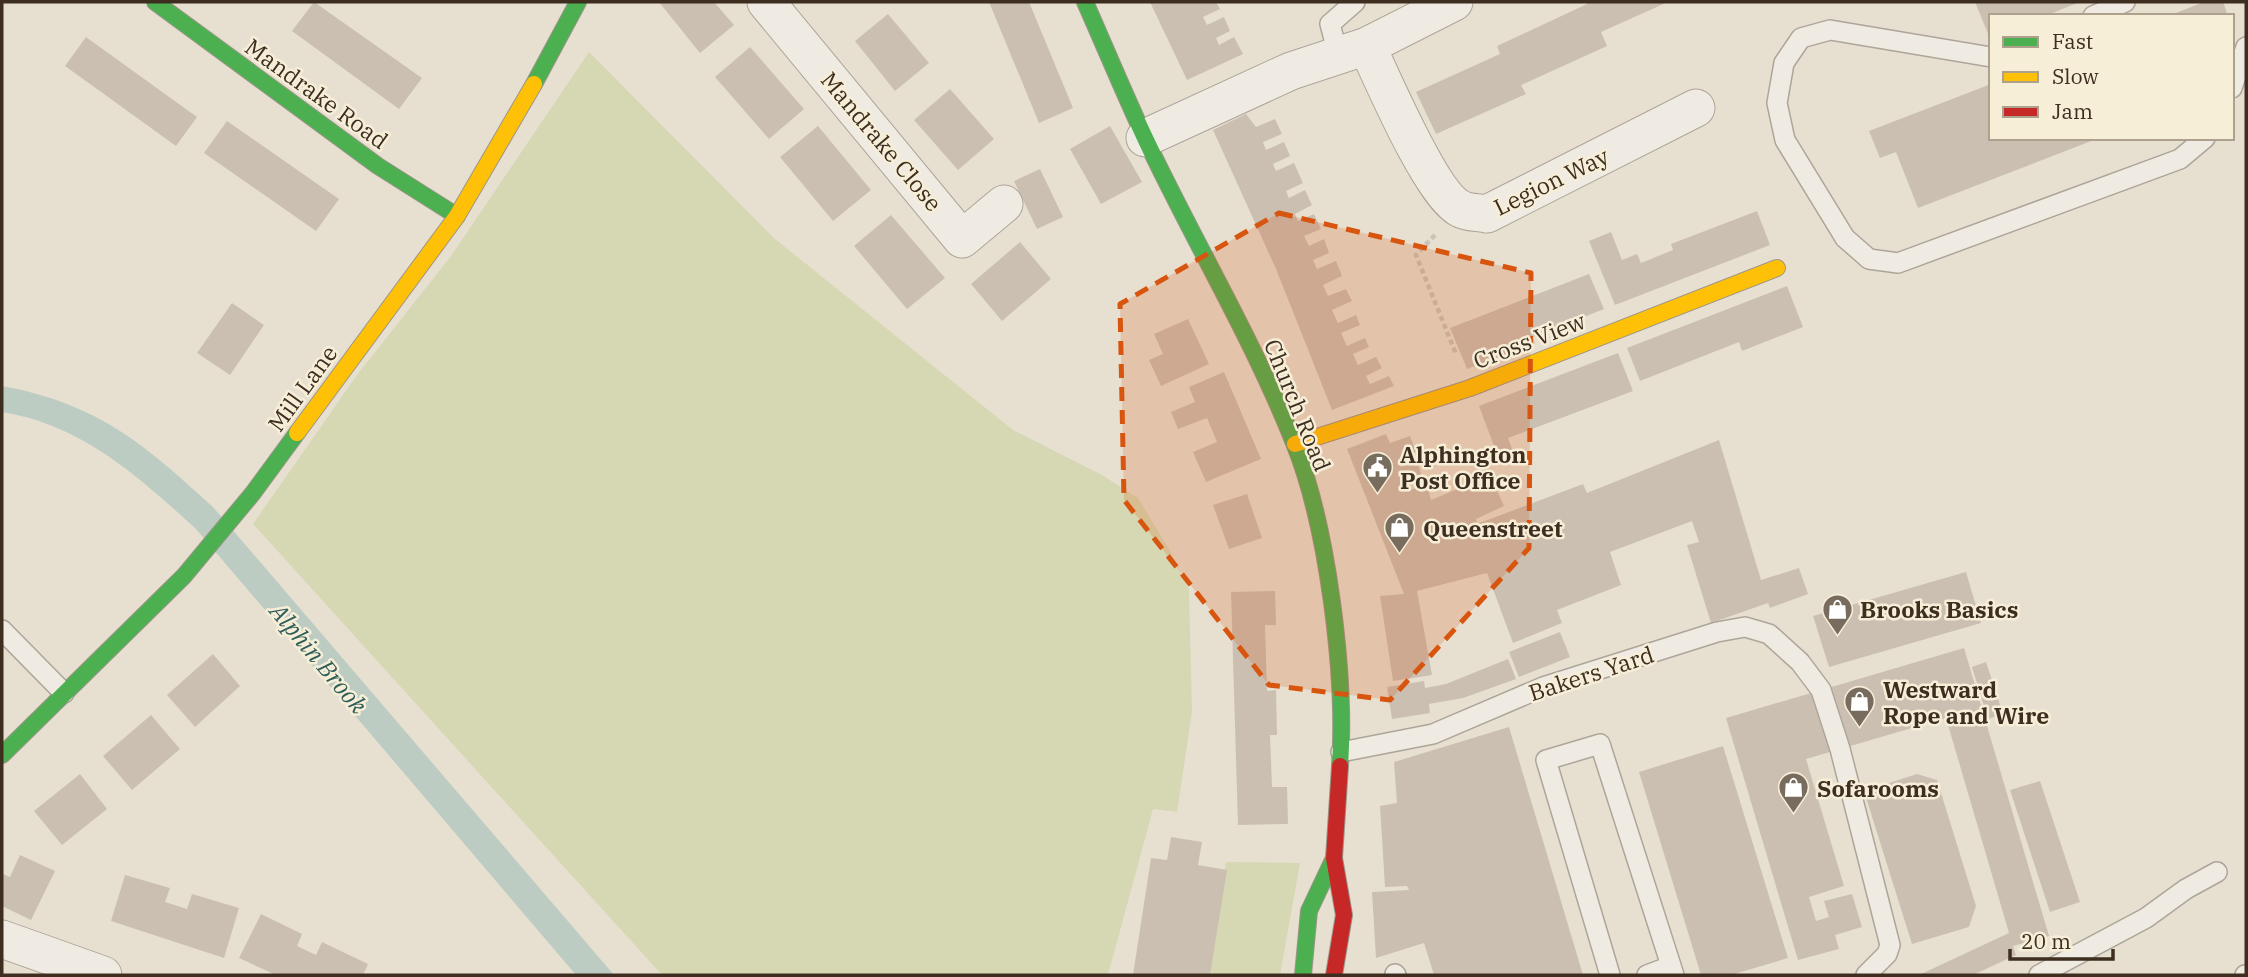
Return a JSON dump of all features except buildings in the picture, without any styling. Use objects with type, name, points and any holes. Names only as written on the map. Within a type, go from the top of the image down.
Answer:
[{"type":"street","name":"Mandrake Road","points":[[155,2],[378,166],[457,216]]},
{"type":"street","name":"Mill Lane","points":[[2,755],[184,576],[253,493],[457,216],[507,135],[578,2]]},
{"type":"street","name":"Mandrake Close","points":[[766,2],[962,239],[1004,204]]},
{"type":"street","name":"Church Road","points":[[1085,2],[1145,138],[1233,310],[1294,444],[1321,535],[1331,593],[1341,752],[1334,858],[1344,915],[1334,975]]},
{"type":"street","points":[[1145,138],[1291,71],[1353,52],[1454,2]]},
{"type":"street","name":"Legion Way","points":[[1353,52],[1404,123],[1444,194],[1460,209],[1487,214],[1696,108]]},
{"type":"street","name":"Cross View","points":[[1294,444],[1470,388],[1777,268]]},
{"type":"street","name":"Church Road","points":[[1303,975],[1309,911],[1334,858]]},
{"type":"street","points":[[2,939],[103,975]]},
{"type":"lane","points":[[1353,52],[1330,24],[1355,2]]},
{"type":"lane","points":[[2098,14],[2125,2]]},
{"type":"lane","points":[[1989,57],[1830,30],[1801,38],[1784,63],[1777,103],[1784,140],[1845,238],[1869,259],[1898,263],[2180,159],[2203,140]]},
{"type":"lane","points":[[2234,82],[2246,47]]},
{"type":"lane","name":"Bakers Yard","points":[[1341,752],[1433,734],[1543,687],[1717,632],[1745,627],[1769,634],[1800,662],[1821,690],[1840,749],[1890,945],[1887,954],[1866,975]]},
{"type":"lane","points":[[2,630],[64,693]]},
{"type":"lane","points":[[1610,975],[1546,760],[1600,744],[1672,970],[1647,975]]},
{"type":"lane","points":[[2039,975],[2146,918],[2186,889],[2217,872]]},
{"type":"path","points":[[1460,209],[1416,255],[1470,388]]},
{"type":"highlighted area","points":[[1279,213],[1531,273],[1529,548],[1390,700],[1269,685],[1124,500],[1120,304]]},
{"type":"green space","points":[[589,52],[775,239],[1013,430],[1102,475],[1138,498],[1170,551],[1189,590],[1192,712],[1177,812],[1153,809],[1108,975],[662,975],[253,524],[357,375],[451,256]]},
{"type":"green space","points":[[1226,862],[1300,863],[1280,975],[1207,975]]},
{"type":"water","name":"Alphin Brook","points":[[2,386],[66,404],[117,429],[141,445],[213,507],[614,975],[576,975],[196,529],[130,472],[83,441],[58,428],[2,412]]},
{"type":"traffic: fast","points":[[155,2],[378,166],[457,216]]},
{"type":"traffic: fast","points":[[534,84],[578,2]]},
{"type":"traffic: fast","points":[[1085,2],[1163,176],[1260,365],[1306,477],[1325,558],[1332,602],[1340,689],[1340,766]]},
{"type":"traffic: fast","points":[[2,755],[184,576],[253,493],[297,433]]},
{"type":"traffic: fast","points":[[1303,975],[1309,911],[1334,858]]},
{"type":"traffic: slow","points":[[297,433],[457,216],[534,84]]},
{"type":"traffic: slow","points":[[1295,444],[1470,388],[1777,268]]},
{"type":"traffic: jam","points":[[1334,975],[1344,915],[1334,858],[1340,766]]},
{"type":"place","name":"Alphington Post Office","points":[[1377,494]]},
{"type":"place","name":"Queenstreet","points":[[1400,555]]},
{"type":"place","name":"Brooks Basics","points":[[1837,636]]},
{"type":"place","name":"Westward Rope and Wire","points":[[1860,729]]},
{"type":"place","name":"Sofarooms","points":[[1794,815]]}]
